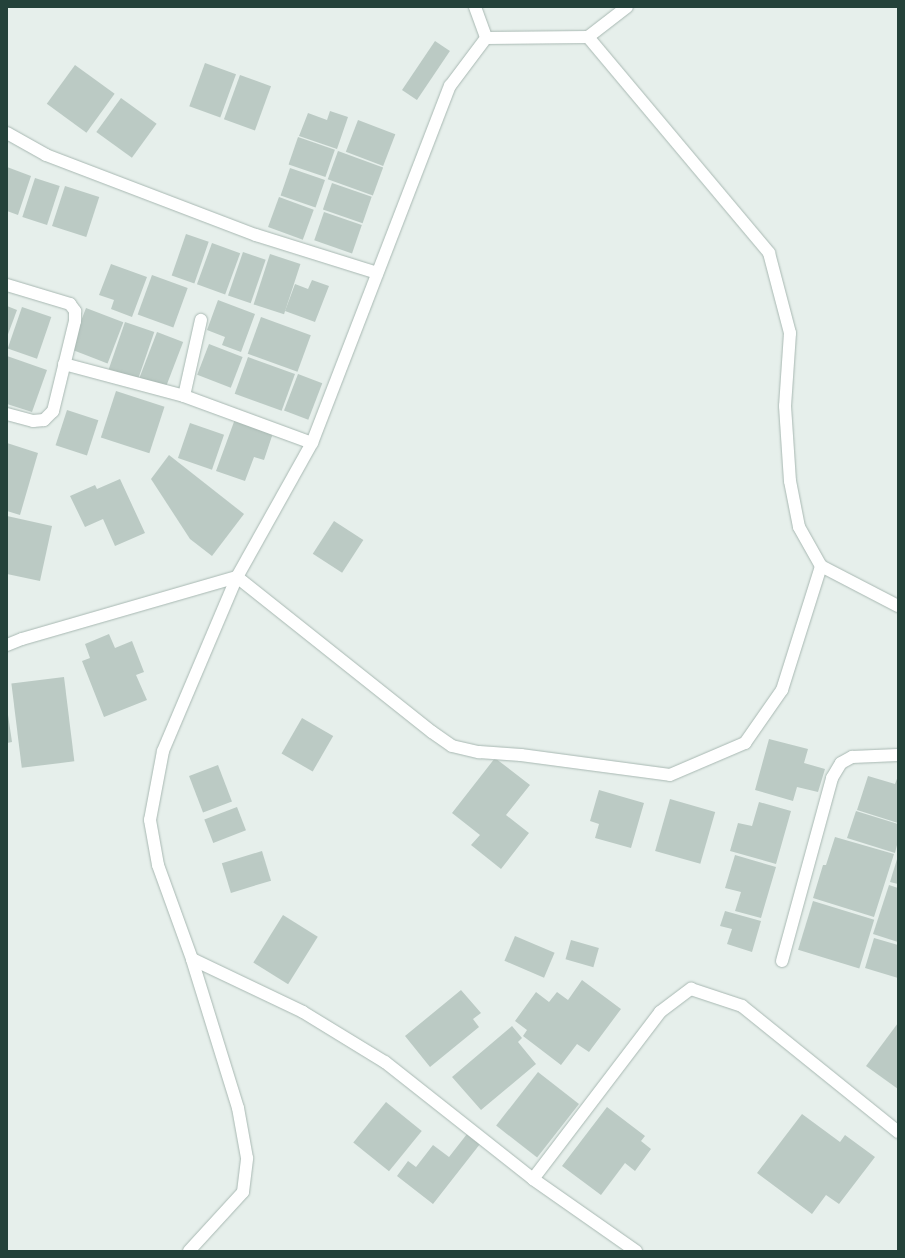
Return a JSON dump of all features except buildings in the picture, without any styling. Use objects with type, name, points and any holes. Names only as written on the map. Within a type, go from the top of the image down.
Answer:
[{"type":"street","points":[[475,7],[486,38]]},
{"type":"street","points":[[486,38],[588,37],[627,7]]},
{"type":"street","points":[[588,37],[769,254],[790,333],[785,406],[790,481],[799,527],[821,566],[898,606]]},
{"type":"street","points":[[189,1251],[243,1192],[247,1158],[238,1108],[192,958],[158,865],[150,820],[163,752],[237,576],[312,442],[450,86],[486,38]]},
{"type":"street","points":[[7,133],[46,155],[256,235],[377,273]]},
{"type":"street","points":[[7,285],[70,304],[75,311],[75,322],[53,411],[44,420],[33,421],[7,414]]},
{"type":"street","points":[[184,396],[201,320]]},
{"type":"street","points":[[64,364],[184,396],[312,442]]},
{"type":"street","points":[[237,576],[432,732],[452,746],[479,752],[521,755],[670,775],[745,743],[782,690],[821,566]]},
{"type":"street","points":[[7,645],[30,636],[237,576]]},
{"type":"street","points":[[782,961],[832,778],[841,762],[852,757],[898,754]]},
{"type":"street","points":[[192,958],[303,1012],[385,1062],[533,1179],[636,1251]]},
{"type":"street","points":[[533,1179],[660,1012],[691,989],[742,1006],[898,1132]]}]
